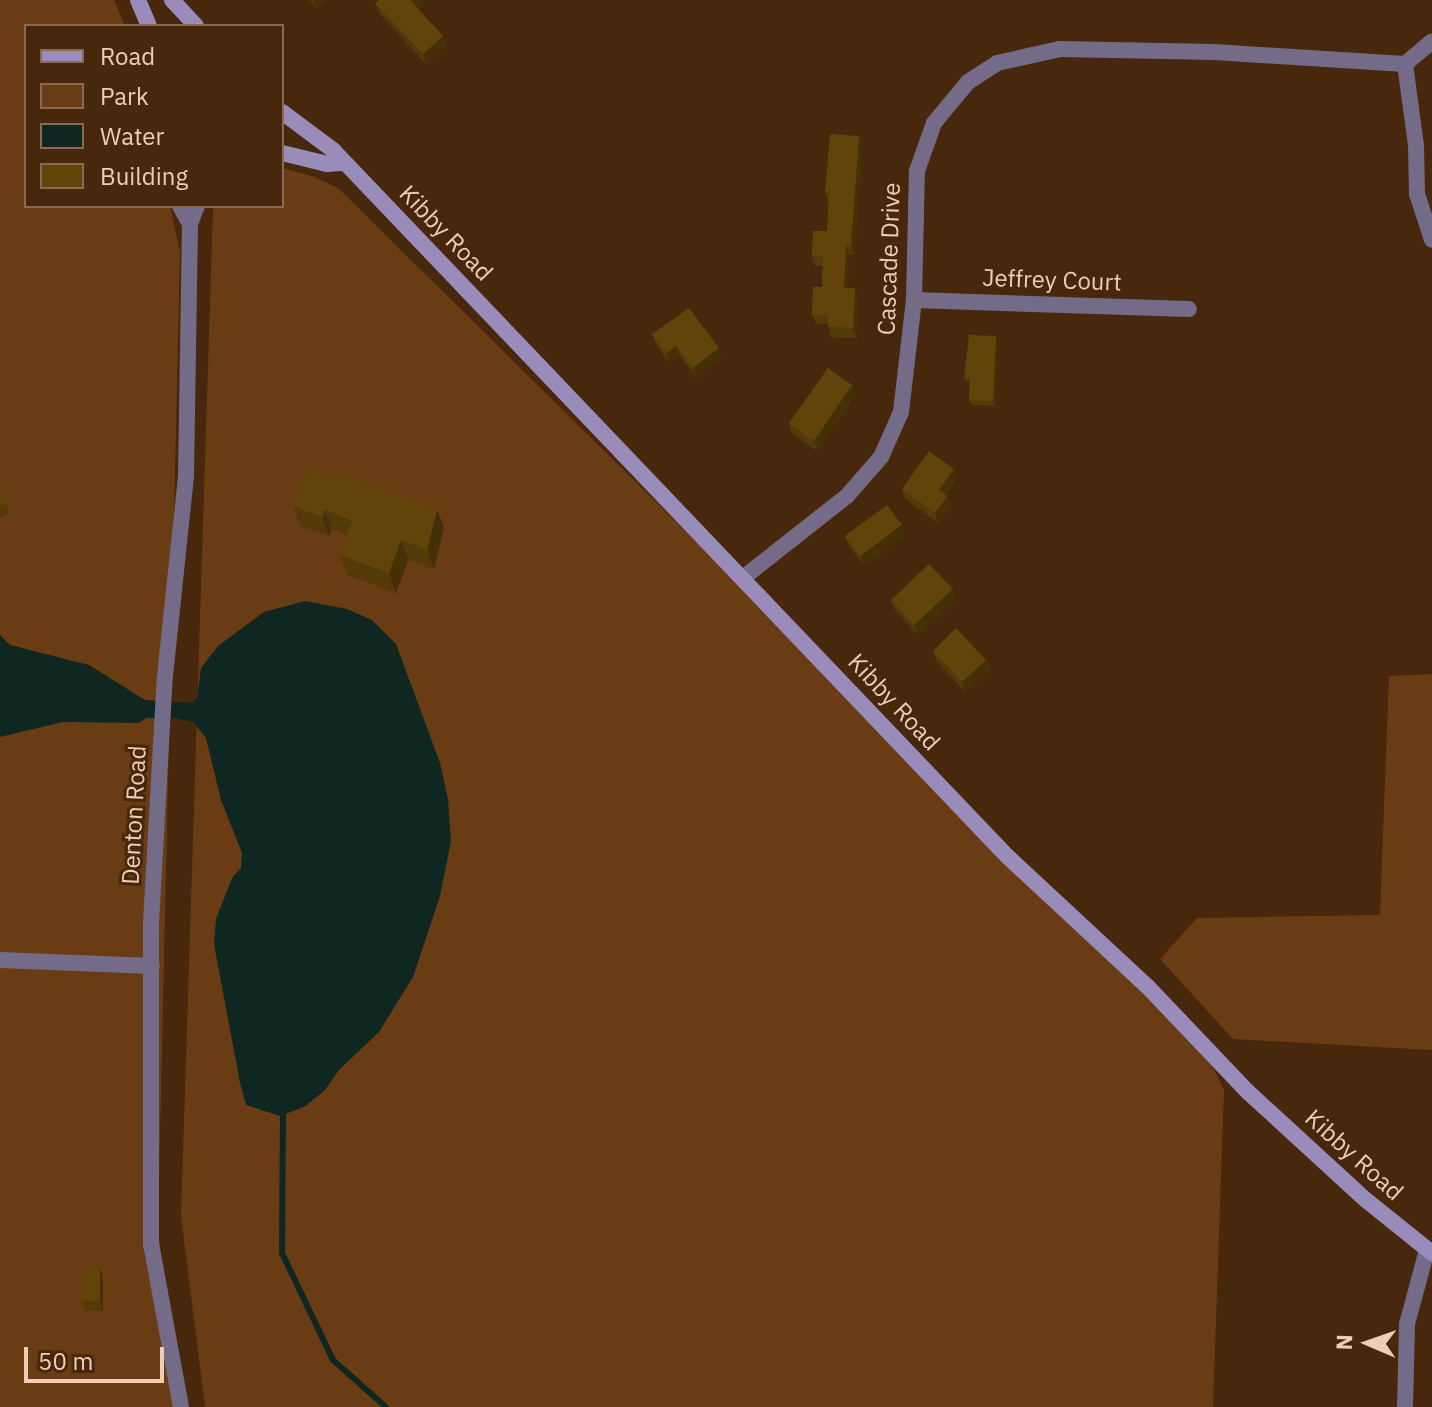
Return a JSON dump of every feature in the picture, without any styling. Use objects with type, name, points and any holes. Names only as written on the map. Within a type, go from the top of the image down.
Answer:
[{"type":"main road","points":[[138,0],[148,24]]},
{"type":"main road","points":[[172,0],[194,24]]},
{"type":"main road","name":"Kibby Road","points":[[284,113],[333,150],[341,163],[744,577],[1007,856],[1147,986],[1248,1092],[1366,1200],[1430,1251]]},
{"type":"main road","points":[[284,153],[327,164],[341,163]]},
{"type":"street","points":[[1432,41],[1405,64],[1416,145],[1417,194],[1432,240]]},
{"type":"street","name":"Cascade Drive","points":[[744,577],[847,496],[881,457],[901,412],[914,300],[917,171],[934,123],[968,82],[997,63],[1060,49],[1214,52],[1405,64]]},
{"type":"street","name":"Denton Road","points":[[181,208],[190,224]]},
{"type":"street","name":"Denton Road","points":[[181,1407],[151,1244],[152,966],[165,682],[186,477],[190,224],[196,208]]},
{"type":"street","name":"Jeffrey Court","points":[[914,300],[1189,309]]},
{"type":"street","points":[[0,960],[152,966]]},
{"type":"street","points":[[1405,1407],[1407,1324],[1430,1251]]},
{"type":"green space","points":[[0,0],[114,0],[124,24],[24,24],[24,208],[170,208],[180,252],[158,1222],[167,1338],[177,1407],[0,1407]]},
{"type":"green space","points":[[284,169],[312,176],[338,188],[1199,1038],[1224,1090],[1213,1407],[205,1407],[181,1216],[213,209],[284,208]]},
{"type":"green space","points":[[1432,674],[1432,1050],[1233,1039],[1160,959],[1197,918],[1380,915],[1389,676]]},
{"type":"water","points":[[305,601],[347,609],[372,620],[396,644],[440,763],[448,799],[451,841],[440,896],[413,977],[379,1032],[339,1070],[325,1090],[304,1107],[280,1116],[246,1105],[240,1083],[214,944],[216,919],[232,878],[241,868],[242,853],[221,800],[206,738],[193,722],[176,718],[146,718],[139,723],[63,722],[0,737],[0,635],[10,645],[89,665],[145,700],[191,703],[197,698],[201,668],[218,646],[264,612]]},
{"type":"building","points":[[379,0],[412,0],[443,36],[423,54],[375,3]]},
{"type":"building","points":[[830,134],[859,136],[851,245],[846,245],[844,288],[855,288],[853,328],[828,327],[828,315],[812,314],[813,287],[822,287],[823,256],[812,256],[813,231],[827,231],[829,193],[825,193]]},
{"type":"building","points":[[689,308],[719,348],[693,368],[676,346],[666,353],[652,334]]},
{"type":"building","points":[[969,335],[996,336],[993,401],[969,400],[970,377],[964,377]]},
{"type":"building","points":[[828,368],[852,385],[814,441],[789,423]]},
{"type":"building","points":[[929,451],[954,469],[939,490],[947,496],[935,513],[902,489]]},
{"type":"building","points":[[307,468],[335,478],[337,473],[437,509],[427,550],[401,540],[389,573],[340,555],[352,520],[325,510],[322,517],[293,506]]},
{"type":"building","points":[[0,489],[6,503],[0,506]]},
{"type":"building","points":[[887,505],[902,525],[860,556],[845,536]]},
{"type":"building","points":[[929,564],[953,589],[914,625],[891,600]]},
{"type":"building","points":[[956,628],[986,660],[962,682],[933,651]]},
{"type":"building","points":[[82,1267],[100,1267],[100,1301],[82,1301]]},
{"type":"waterway","points":[[283,1107],[282,1253],[333,1360],[386,1407]]}]
